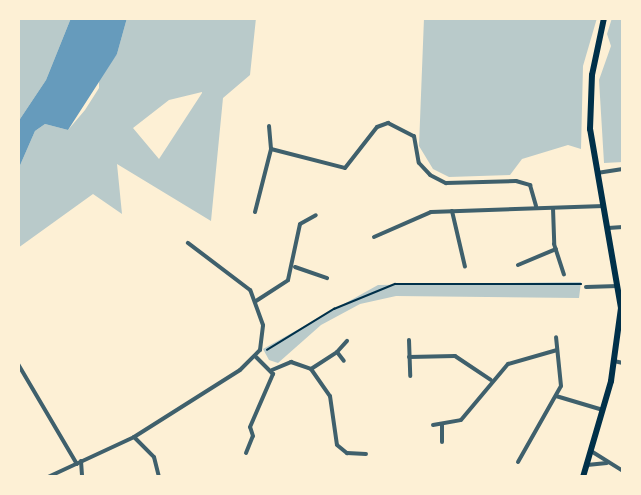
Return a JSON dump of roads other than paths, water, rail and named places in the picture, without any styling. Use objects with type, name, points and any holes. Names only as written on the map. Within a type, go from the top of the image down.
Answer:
[{"type":"main road","points":[[583,477],[615,361],[619,285],[597,173],[590,103],[604,18]]},
{"type":"street","points":[[271,149],[345,168],[377,127],[388,123],[414,136],[418,163],[430,175],[446,183],[516,181],[530,185],[536,206]]},
{"type":"street","points":[[255,212],[271,149],[269,126]]},
{"type":"street","points":[[597,173],[623,169]]},
{"type":"street","points":[[374,237],[410,219],[452,211],[536,206],[553,208],[604,206]]},
{"type":"street","points":[[553,208],[556,249],[564,274]]},
{"type":"street","points":[[452,211],[465,267]]},
{"type":"street","points":[[256,301],[277,290],[295,267],[300,224],[316,215]]},
{"type":"street","points":[[608,228],[623,227]]},
{"type":"street","points":[[48,477],[134,437],[256,357],[263,337],[256,301],[242,280],[188,243]]},
{"type":"street","points":[[518,265],[556,249]]},
{"type":"street","points":[[295,267],[327,278]]},
{"type":"street","points":[[584,286],[619,285]]},
{"type":"street","points":[[518,462],[521,448],[556,396],[562,371],[556,337]]},
{"type":"street","points":[[409,340],[410,375]]},
{"type":"street","points":[[311,369],[337,352],[347,341]]},
{"type":"street","points":[[433,425],[461,420],[491,380],[508,364],[558,350]]},
{"type":"street","points":[[337,352],[344,361]]},
{"type":"street","points":[[409,357],[455,356],[491,380]]},
{"type":"street","points":[[256,357],[272,370]]},
{"type":"street","points":[[615,361],[623,363]]},
{"type":"street","points":[[246,453],[272,370],[291,362],[311,369],[330,396],[337,445],[347,453],[366,454]]},
{"type":"street","points":[[18,364],[79,463],[82,477]]},
{"type":"street","points":[[556,396],[603,410]]},
{"type":"street","points":[[442,424],[442,442]]},
{"type":"street","points":[[134,437],[154,457],[159,477]]},
{"type":"street","points":[[591,451],[623,471]]},
{"type":"street","points":[[587,465],[607,463]]},
{"type":"water","points":[[71,18],[127,18],[117,54],[68,130],[45,124],[35,131],[18,170],[18,122],[46,80]]}]
